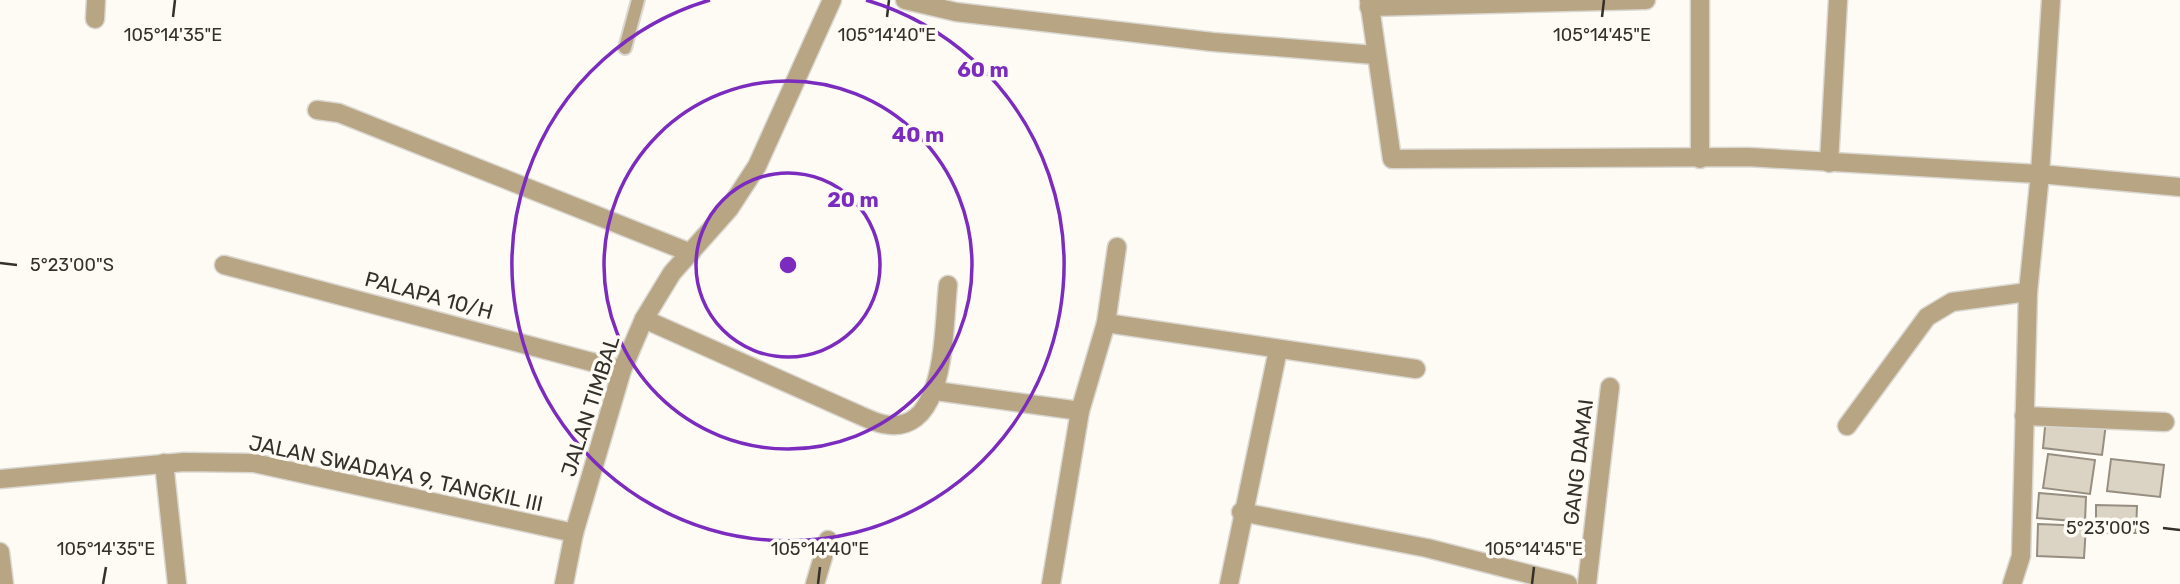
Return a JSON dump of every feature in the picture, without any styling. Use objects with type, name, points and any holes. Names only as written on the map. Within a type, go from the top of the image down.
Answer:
[{"type":"street","points":[[95,19],[96,0]]},
{"type":"street","name":"JALAN TIMBAL","points":[[564,584],[574,533],[622,370],[644,319],[672,273],[729,209],[757,166],[832,0]]},
{"type":"street","points":[[905,0],[956,12],[1213,42],[1375,55]]},
{"type":"street","points":[[1646,0],[1369,4],[1392,159],[1748,157],[2040,174],[2180,187]]},
{"type":"street","points":[[1700,0],[1700,159]]},
{"type":"street","points":[[1829,163],[1838,0]]},
{"type":"street","points":[[2012,584],[2021,556],[2028,292],[2040,174],[2051,0]]},
{"type":"street","points":[[317,110],[339,113],[691,253]]},
{"type":"street","points":[[1051,584],[1080,411],[1106,323],[1117,247]]},
{"type":"street","name":"PALAPA 10/H","points":[[224,265],[622,370]]},
{"type":"street","points":[[644,319],[884,424],[898,425],[922,414],[936,391],[948,285]]},
{"type":"street","points":[[1847,426],[1927,317],[1952,302],[2028,292]]},
{"type":"street","points":[[1106,323],[1416,369]]},
{"type":"street","points":[[1228,584],[1241,512],[1278,350]]},
{"type":"street","name":"GANG DAMAI","points":[[1587,584],[1610,387]]},
{"type":"street","points":[[936,391],[1080,411]]},
{"type":"street","points":[[2024,416],[2165,422]]},
{"type":"street","points":[[164,463],[177,584]]},
{"type":"street","name":"JALAN SWADAYA 9, TANGKIL III","points":[[0,479],[164,463],[254,463],[574,533]]},
{"type":"street","points":[[1241,512],[1478,559],[1567,584]]},
{"type":"street","points":[[815,584],[828,540]]},
{"type":"street","points":[[0,552],[4,584]]},
{"type":"lane","points":[[625,48],[638,0]]},
{"type":"building","points":[[2046,417],[2106,424],[2102,455],[2043,448]]},
{"type":"building","points":[[2048,454],[2095,460],[2090,494],[2043,488]]},
{"type":"building","points":[[2111,459],[2164,465],[2160,497],[2107,491]]},
{"type":"building","points":[[2039,493],[2086,497],[2085,522],[2037,518]]},
{"type":"building","points":[[2096,505],[2137,506],[2136,533],[2096,533]]},
{"type":"building","points":[[2038,524],[2086,526],[2084,558],[2037,556]]}]
